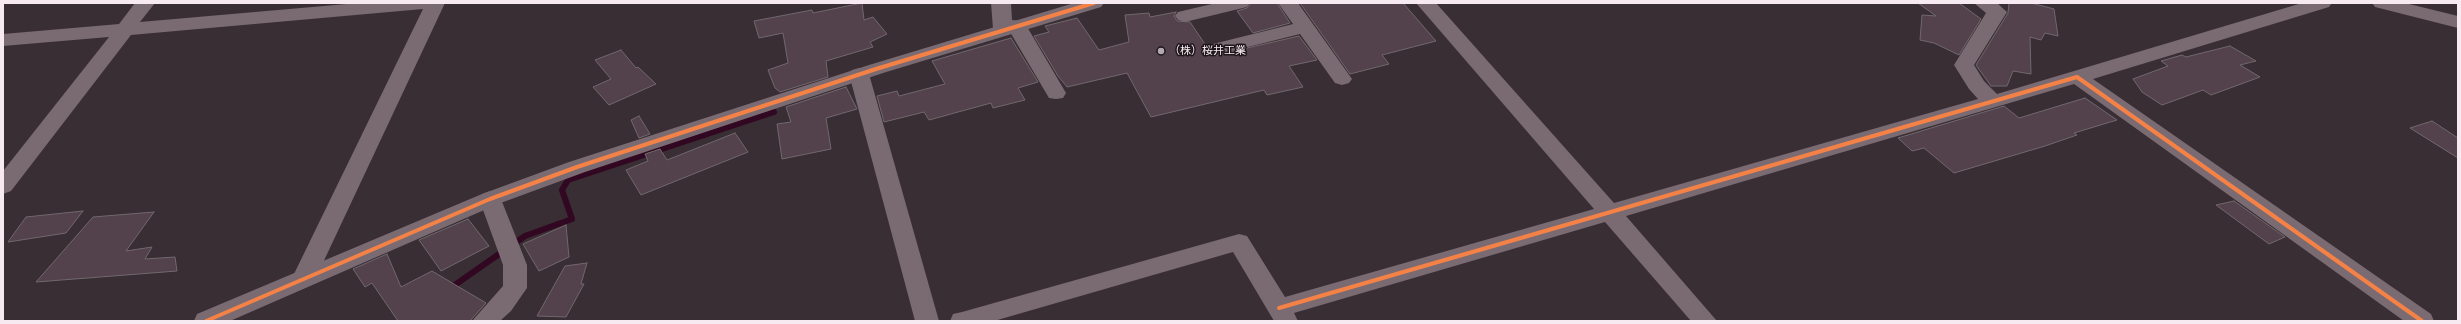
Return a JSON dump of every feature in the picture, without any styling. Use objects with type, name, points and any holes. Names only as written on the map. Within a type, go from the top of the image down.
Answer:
[{"type":"street","points":[[3,186],[145,3]]},
{"type":"street","points":[[3,40],[423,3]]},
{"type":"street","points":[[304,278],[435,3]]},
{"type":"street","points":[[1001,3],[1010,27],[1056,93]]},
{"type":"street","points":[[218,318],[304,278],[490,199],[577,167],[859,74],[1010,27],[1094,3]]},
{"type":"street","points":[[1185,16],[1240,3]]},
{"type":"street","points":[[1288,3],[1342,79]]},
{"type":"street","points":[[1426,3],[1705,321]]},
{"type":"street","points":[[962,321],[1240,242],[1283,314],[1609,213],[1991,100],[2077,77],[2322,3]]},
{"type":"street","points":[[2382,3],[2458,22]]},
{"type":"street","points":[[1991,100],[1976,85],[1964,65],[1993,6]]},
{"type":"street","points":[[1220,48],[1305,27]]},
{"type":"street","points":[[859,74],[927,321]]},
{"type":"street","points":[[2077,77],[2422,321]]},
{"type":"street","points":[[484,321],[502,305],[515,288],[515,265],[490,199]]},
{"type":"building","points":[[862,3],[864,20],[873,17],[887,34],[870,42],[873,47],[826,61],[828,77],[780,92],[775,88],[768,70],[788,63],[783,33],[759,38],[754,21],[812,10],[813,13]]},
{"type":"building","points":[[1251,3],[1277,3],[1290,23],[1253,33],[1237,11],[1247,8]]},
{"type":"building","points":[[1300,3],[1403,3],[1436,41],[1382,55],[1389,64],[1350,74]]},
{"type":"building","points":[[1918,3],[1959,3],[1981,19],[1959,55],[1934,43],[1920,40],[1922,15],[1936,16]]},
{"type":"building","points":[[2009,3],[2031,3],[2054,9],[2058,36],[2045,33],[2041,40],[2030,37],[2031,74],[2013,71],[2007,86],[1991,86],[1976,65],[2008,13]]},
{"type":"building","points":[[1176,12],[1174,16],[1177,21],[1190,22],[1213,56],[1299,36],[1317,60],[1289,66],[1303,87],[1267,95],[1264,90],[1151,117],[1127,73],[1067,87],[1058,76],[1034,36],[1049,32],[1045,26],[1077,18],[1099,50],[1129,42],[1125,15],[1149,13],[1150,17]]},
{"type":"building","points":[[1011,38],[1038,82],[1018,88],[1025,100],[993,108],[991,103],[929,120],[924,112],[884,122],[877,96],[897,91],[899,96],[945,84],[932,61]]},
{"type":"building","points":[[2230,46],[2256,61],[2240,65],[2260,77],[2211,95],[2203,90],[2162,105],[2142,92],[2133,79],[2168,66],[2161,61],[2182,55],[2186,57]]},
{"type":"building","points":[[621,50],[636,68],[638,67],[656,84],[609,105],[593,87],[611,79],[595,60]]},
{"type":"building","points":[[846,87],[857,109],[826,118],[831,149],[782,159],[777,124],[791,122],[786,107]]},
{"type":"building","points":[[2085,98],[2117,120],[2074,133],[2077,135],[2045,146],[1954,173],[1924,148],[1912,151],[1898,138],[2004,106],[2019,118]]},
{"type":"building","points":[[639,116],[650,134],[639,138],[631,120]]},
{"type":"building","points":[[2432,121],[2458,138],[2458,158],[2410,128]]},
{"type":"building","points":[[735,133],[748,152],[641,195],[626,170],[648,161],[645,154],[660,149],[667,160]]},
{"type":"building","points":[[2234,201],[2285,237],[2269,244],[2216,205]]},
{"type":"building","points":[[83,211],[66,233],[8,242],[26,217]]},
{"type":"building","points":[[154,212],[126,251],[152,247],[145,259],[175,257],[177,271],[36,282],[93,217]]},
{"type":"building","points":[[468,219],[489,246],[441,271],[419,240]]},
{"type":"building","points":[[566,225],[569,257],[539,271],[523,244]]},
{"type":"building","points":[[387,254],[401,287],[432,271],[486,303],[470,321],[398,321],[372,283],[365,287],[353,269]]},
{"type":"building","points":[[587,263],[581,284],[584,284],[566,317],[537,316],[565,266]]},
{"type":"waterway","points":[[449,289],[525,236],[572,219],[562,190],[568,180],[774,112]]},
{"type":"cycle path","points":[[206,321],[490,199],[577,167],[876,69],[1094,3]]},
{"type":"cycle path","points":[[1279,308],[2077,77],[2422,321]]},
{"type":"place","name":"（株）桜井工業","points":[[1161,51]]}]
